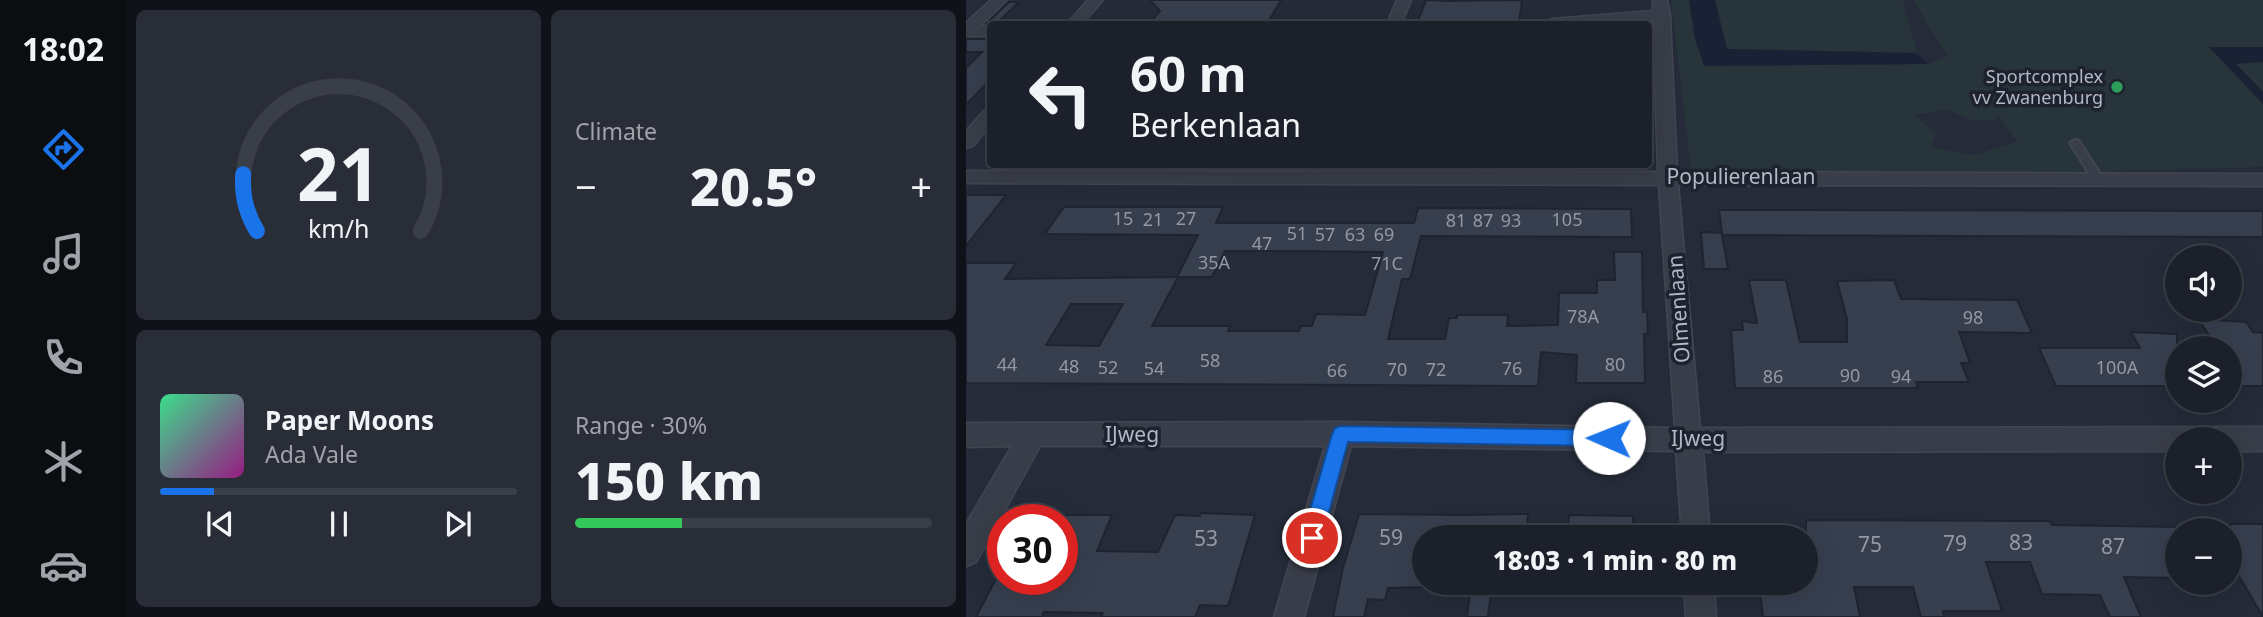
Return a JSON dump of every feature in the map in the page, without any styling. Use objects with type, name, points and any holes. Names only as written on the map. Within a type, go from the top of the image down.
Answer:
[{"type":"street","points":[[966,31],[1000,0]]},
{"type":"street","points":[[1077,21],[1096,0]]},
{"type":"street","points":[[1395,21],[1404,0]]},
{"type":"street","name":"Olmenlaan","points":[[1571,21],[1661,7],[1656,79],[1668,177],[1695,525]]},
{"type":"street","points":[[966,31],[987,31]]},
{"type":"street","points":[[966,142],[987,118]]},
{"type":"street","name":"Populierenlaan","points":[[966,177],[1475,171],[1668,177],[2263,180]]},
{"type":"street","points":[[1289,617],[1341,434]]},
{"type":"street","name":"IJweg","points":[[966,435],[1341,434],[1689,440],[2263,439]]},
{"type":"street","points":[[966,552],[1033,435]]},
{"type":"street","points":[[1700,595],[1702,617]]},
{"type":"lane","points":[[2075,143],[2098,179]]},
{"type":"shaded area","points":[[1671,0],[1689,0],[1695,39],[1705,66],[1927,64],[1947,56],[1913,0],[2263,0],[2263,47],[2210,47],[2263,104],[2263,167],[2085,172],[2086,176],[2072,172],[1691,171]],"holes":[[[1947,110],[1971,120],[1993,121],[1999,116],[2017,141],[1975,155],[1930,147],[1936,133],[1914,115]]]},
{"type":"shaded area","points":[[1715,0],[1903,0],[1917,53],[1727,49]]},
{"type":"shaded area","points":[[2263,62],[2263,92],[2236,64]]},
{"type":"water","points":[[1689,0],[1715,0],[1727,49],[1917,53],[1927,64],[1704,66],[1695,39]]},
{"type":"water","points":[[2209,47],[2263,47],[2263,62],[2236,64],[2263,92],[2263,104]]},
{"type":"building","points":[[1150,0],[1281,0],[1269,21],[1152,21],[1160,11]]},
{"type":"building","points":[[1426,0],[1522,0],[1519,21],[1418,21]]},
{"type":"building","points":[[1009,2],[1019,2],[999,21],[989,21]]},
{"type":"building","points":[[966,39],[987,39],[987,83],[966,105],[966,68],[982,52],[966,52]]},
{"type":"building","points":[[966,195],[1006,195],[966,246]]},
{"type":"building","points":[[1064,207],[1223,207],[1216,223],[1414,223],[1418,208],[1631,209],[1632,237],[1421,236],[1410,279],[1402,279],[1388,339],[1445,339],[1449,318],[1457,318],[1457,315],[1508,315],[1507,326],[1558,325],[1559,293],[1597,293],[1597,280],[1615,280],[1614,252],[1642,252],[1643,312],[1647,312],[1648,334],[1644,334],[1645,383],[1576,383],[1577,355],[1541,352],[1538,386],[966,383],[966,263],[1016,263],[1005,279],[1177,277],[1198,235],[1045,234]],"holes":[[[1225,251],[1296,251],[1383,252],[1365,315],[1316,314],[1312,326],[1301,326],[1299,331],[1228,331],[1230,326],[1152,326],[1178,277],[1212,277]],[[1071,304],[1123,304],[1099,346],[1046,345]]]},
{"type":"building","points":[[1719,210],[2263,211],[2263,237],[1722,235],[1728,269],[1704,269],[1701,232],[1722,233]]},
{"type":"building","points":[[1749,280],[1786,280],[1800,342],[1847,342],[1847,319],[1837,281],[1894,280],[1901,299],[2017,300],[2032,333],[1959,332],[1970,363],[1961,363],[1969,382],[1916,382],[1918,388],[1735,388],[1731,330],[1743,330],[1742,321],[1757,323]]},
{"type":"building","points":[[2200,322],[2246,322],[2253,332],[2263,333],[2263,386],[2242,386],[2242,336],[2210,336]]},
{"type":"building","points":[[2131,332],[2177,334],[2165,336],[2165,386],[2056,386],[2039,348],[2140,348]]},
{"type":"building","points":[[1201,513],[1255,515],[1228,606],[1200,605],[1195,617],[1101,617],[1103,613],[1044,612],[1042,617],[976,617],[988,595],[1078,595],[1078,515],[1112,515],[1097,551],[1158,552],[1175,515],[1200,516]]},
{"type":"building","points":[[1359,514],[1528,514],[1527,525],[1412,525],[1412,587],[1388,588],[1385,600],[1368,599],[1364,617],[1333,617],[1343,568]]},
{"type":"building","points":[[1569,515],[1633,516],[1633,525],[1569,525]]},
{"type":"building","points":[[1806,520],[2050,521],[2052,525],[2165,527],[2165,578],[2124,577],[2141,617],[2110,617],[2100,595],[2042,594],[2030,562],[1986,562],[2002,611],[1943,611],[1944,617],[1921,617],[1913,587],[1854,587],[1860,617],[1763,617],[1760,595],[1818,595],[1818,525],[1806,525]]},
{"type":"building","points":[[2242,524],[2263,524],[2263,617],[2242,581]]},
{"type":"building","points":[[1470,595],[1491,595],[1488,617],[1467,617]]},
{"type":"place","name":"Sportcomplex vv Zwanenburg","points":[[2117,87]]},
{"type":"route","points":[[1312,538],[1341,434],[1609,438]]}]
